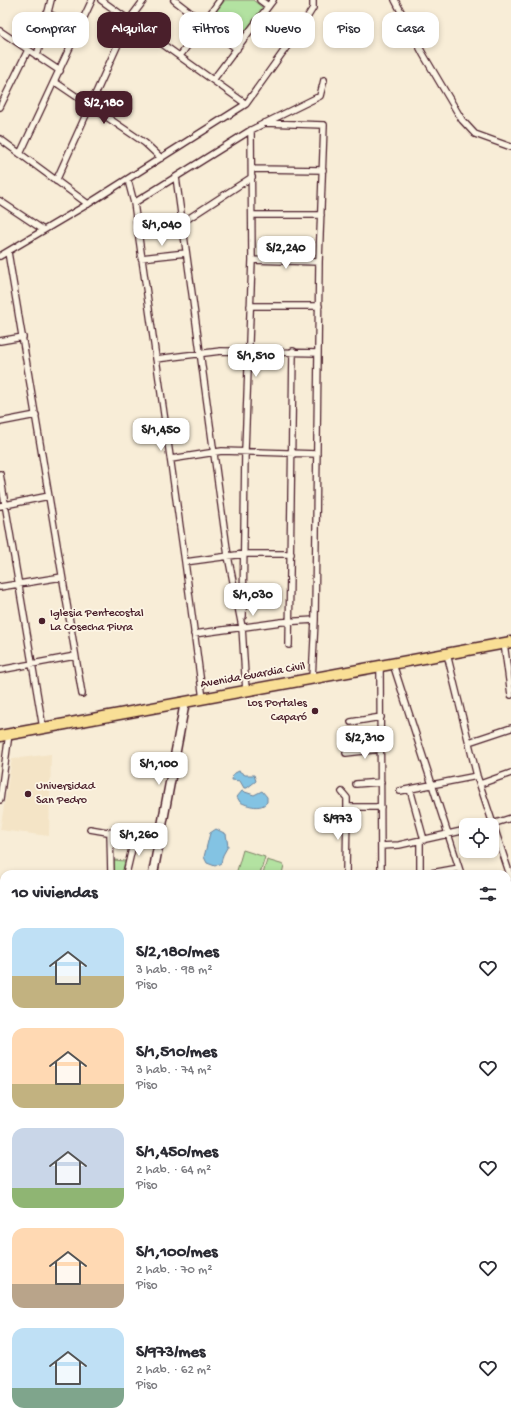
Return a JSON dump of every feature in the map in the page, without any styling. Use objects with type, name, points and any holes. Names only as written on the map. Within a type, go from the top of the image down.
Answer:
[{"type":"highway","name":"Avenida Guardia Civil","points":[[5,735],[507,642]]},
{"type":"street","points":[[48,12],[51,0]]},
{"type":"street","points":[[86,12],[92,0]]},
{"type":"street","points":[[102,0],[118,12]]},
{"type":"street","points":[[135,12],[144,0]]},
{"type":"street","points":[[174,0],[189,12]]},
{"type":"street","points":[[211,12],[220,0]]},
{"type":"street","points":[[260,0],[268,6]]},
{"type":"street","points":[[213,80],[273,0]]},
{"type":"street","points":[[0,256],[88,204],[246,104],[303,24],[313,8],[313,0]]},
{"type":"street","points":[[395,0],[423,54],[462,120],[475,134],[511,147]]},
{"type":"street","points":[[0,31],[60,71]]},
{"type":"street","points":[[37,56],[39,48]]},
{"type":"street","points":[[20,154],[70,48]]},
{"type":"street","points":[[56,181],[116,48]]},
{"type":"street","points":[[169,48],[246,104]]},
{"type":"street","points":[[180,56],[186,48]]},
{"type":"street","points":[[0,107],[28,50]]},
{"type":"street","points":[[134,203],[264,123],[320,96],[324,80]]},
{"type":"street","points":[[54,82],[145,143],[161,158]]},
{"type":"street","points":[[264,123],[324,125],[318,353],[315,620],[312,679]]},
{"type":"street","points":[[246,691],[242,627],[245,451],[252,260],[252,130]]},
{"type":"street","points":[[0,139],[88,204]]},
{"type":"street","points":[[253,169],[323,170]]},
{"type":"street","points":[[176,177],[228,556],[242,627]]},
{"type":"street","points":[[183,222],[252,177]]},
{"type":"street","points":[[129,184],[134,203],[171,459],[203,699]]},
{"type":"street","points":[[0,201],[42,230]]},
{"type":"street","points":[[252,216],[321,215]]},
{"type":"street","points":[[8,252],[82,694]]},
{"type":"street","points":[[141,258],[186,253]]},
{"type":"street","points":[[252,260],[320,262]]},
{"type":"street","points":[[250,306],[319,306]]},
{"type":"street","points":[[0,341],[23,337]]},
{"type":"street","points":[[156,359],[221,351],[293,351],[318,353]]},
{"type":"street","points":[[289,645],[293,351]]},
{"type":"street","points":[[0,422],[36,415]]},
{"type":"street","points":[[171,459],[214,452],[245,451],[317,454]]},
{"type":"street","points":[[0,474],[3,506],[43,728]]},
{"type":"street","points":[[3,506],[49,496]]},
{"type":"street","points":[[185,562],[244,554],[291,554]]},
{"type":"street","points":[[0,587],[62,576]]},
{"type":"street","points":[[194,634],[289,621],[315,620]]},
{"type":"street","points":[[507,642],[511,695]]},
{"type":"street","points":[[447,654],[477,776],[489,818]]},
{"type":"street","points":[[0,670],[75,656]]},
{"type":"street","points":[[393,664],[460,870]]},
{"type":"street","points":[[380,666],[381,870]]},
{"type":"street","points":[[154,870],[185,702]]},
{"type":"street","points":[[351,722],[381,717]]},
{"type":"street","points":[[469,742],[511,728]]},
{"type":"street","points":[[0,800],[5,735]]},
{"type":"street","points":[[346,753],[381,749]]},
{"type":"street","points":[[480,784],[511,773]]},
{"type":"street","points":[[400,791],[477,776]]},
{"type":"street","points":[[356,784],[381,782]]},
{"type":"street","points":[[410,789],[422,840],[420,870]]},
{"type":"street","points":[[342,792],[347,798],[346,870]]},
{"type":"street","points":[[347,807],[381,807]]},
{"type":"street","points":[[499,822],[511,818]]},
{"type":"street","points":[[90,829],[159,841]]},
{"type":"street","points":[[381,846],[422,840],[459,832]]},
{"type":"street","points":[[110,833],[111,870]]},
{"type":"street","points":[[127,870],[135,836]]},
{"type":"street","points":[[499,841],[509,863]]},
{"type":"shaded area","name":"Universidad San Pedro","points":[[51,754],[49,836],[0,830],[12,759]]},
{"type":"green space","points":[[225,0],[253,0],[263,8],[260,12],[251,12],[251,23],[243,34],[243,12],[216,12]]},
{"type":"green space","points":[[243,850],[265,857],[261,870],[237,870]]},
{"type":"green space","points":[[114,860],[125,861],[123,870],[114,870]]},
{"type":"green space","points":[[267,860],[284,865],[283,870],[264,870]]},
{"type":"water","points":[[239,771],[245,775],[254,775],[256,781],[247,788],[244,788],[240,781],[232,780],[233,774]]},
{"type":"water","points":[[242,791],[254,795],[262,791],[267,797],[267,802],[258,807],[240,802],[237,797]]},
{"type":"water","points":[[216,829],[226,834],[228,846],[221,863],[215,866],[207,863],[204,857],[210,833]]},
{"type":"place","name":"Iglesia Pentecostal La Cosecha Piura","points":[[42,621]]},
{"type":"place","name":"Los Portales Caparó","points":[[315,711]]},
{"type":"place","name":"Universidad San Pedro","points":[[28,794]]}]
